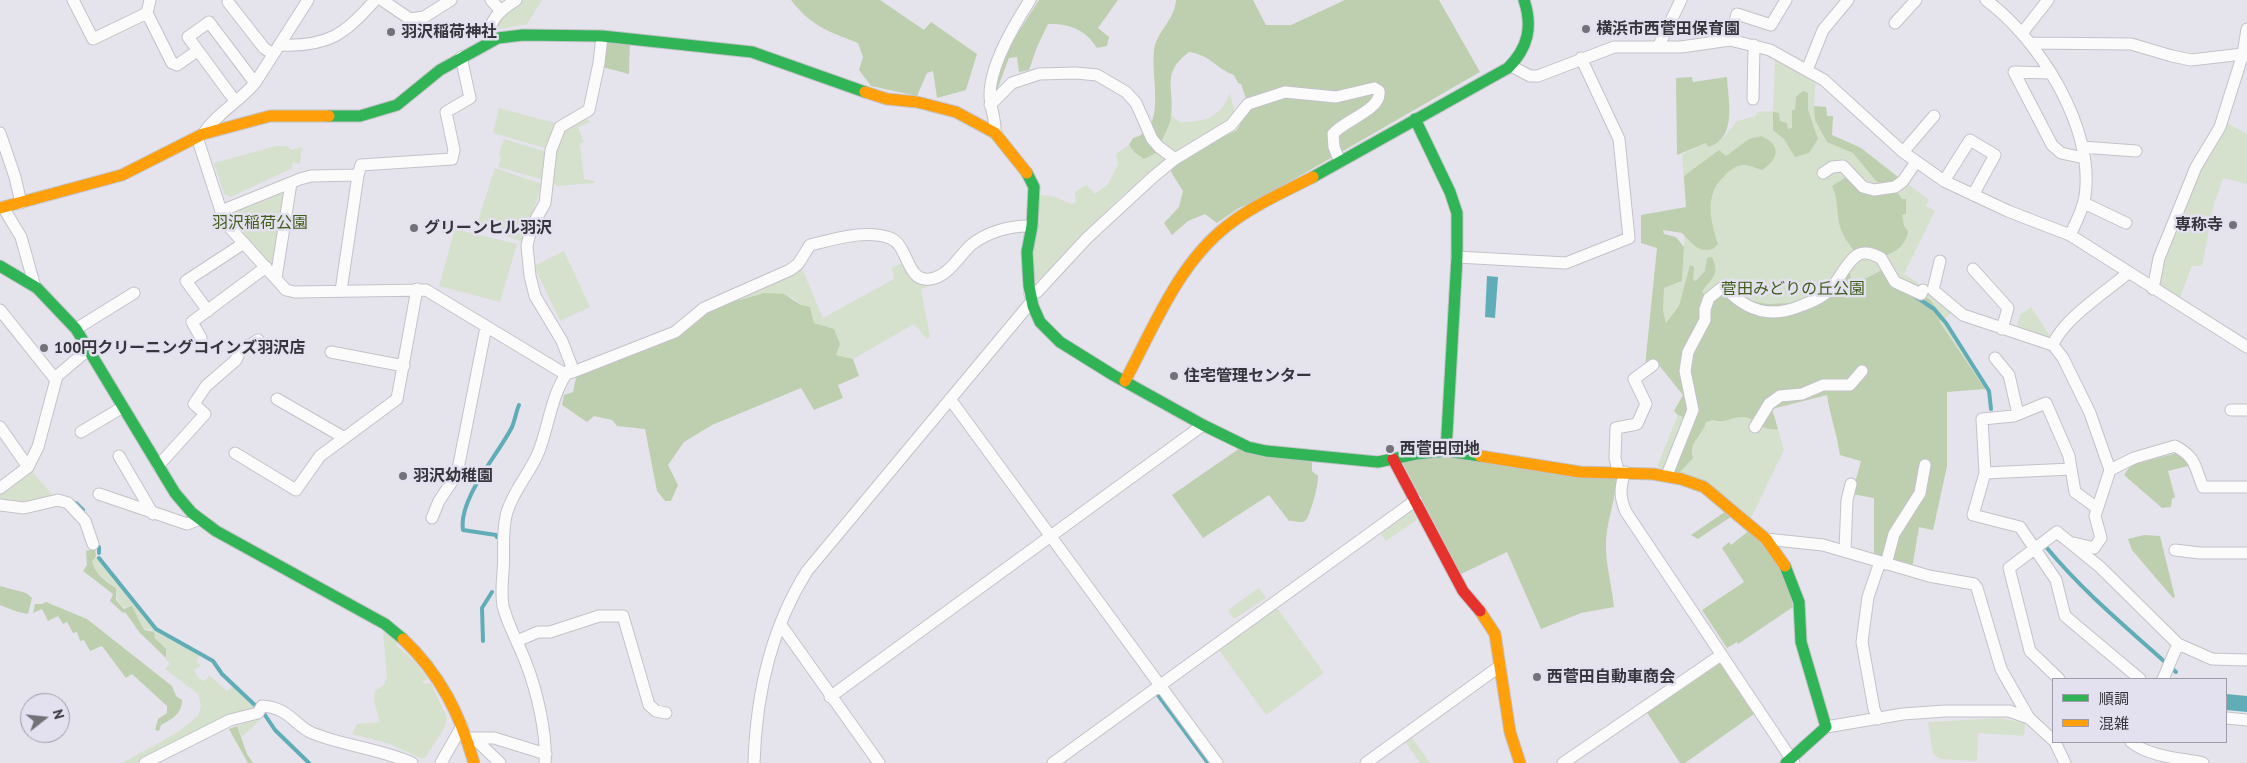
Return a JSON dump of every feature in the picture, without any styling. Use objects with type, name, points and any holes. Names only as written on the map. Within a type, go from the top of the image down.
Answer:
[{"type":"street","points":[[73,0],[93,39],[147,13]]},
{"type":"street","points":[[150,0],[147,13],[172,63],[177,65],[197,51]]},
{"type":"street","points":[[200,136],[211,122],[255,83],[308,0]]},
{"type":"street","points":[[228,2],[264,48],[277,50],[331,39],[345,32],[375,0]]},
{"type":"street","points":[[382,0],[410,19],[424,17],[450,0]]},
{"type":"street","points":[[491,0],[500,10]]},
{"type":"street","points":[[490,42],[489,32],[500,10],[516,0]]},
{"type":"street","points":[[995,133],[996,122],[990,105],[991,80],[1016,24],[1030,0]]},
{"type":"street","points":[[1125,381],[1179,280],[1201,249],[1235,220],[1511,66],[1524,49],[1529,36],[1530,16],[1524,0]]},
{"type":"street","points":[[1658,47],[1681,0]]},
{"type":"street","points":[[1730,40],[1737,14],[1771,25],[1786,0]]},
{"type":"street","points":[[1807,70],[1823,30],[1848,0]]},
{"type":"street","points":[[1895,23],[1916,0]]},
{"type":"street","points":[[1986,0],[2032,43],[2050,72],[2076,125],[2083,152],[2086,182],[2084,203],[2070,235]]},
{"type":"street","points":[[2022,33],[2048,0]]},
{"type":"street","points":[[235,101],[188,37],[209,22],[255,83]]},
{"type":"street","points":[[2153,289],[2159,258],[2196,167],[2220,127],[2245,55],[2247,29]]},
{"type":"street","points":[[35,287],[21,237],[1,208],[122,175],[200,136],[270,116],[360,116],[378,112],[407,99],[440,70],[461,57],[490,42],[523,35],[602,36],[752,52],[826,80],[880,96],[956,112],[995,133],[1030,177],[1035,198],[1028,252],[1031,297],[1040,322],[1052,336],[1125,381],[1203,425],[1248,447],[1266,451],[1378,462],[1416,454],[1446,452],[1580,472],[1622,472],[1667,476],[1704,488],[1766,538],[1783,561],[1799,602],[1801,642],[1826,728]]},
{"type":"street","points":[[470,738],[494,738],[545,758],[546,745],[531,681],[504,608],[500,590],[503,572],[503,535],[507,511],[538,454],[549,424],[555,396],[565,374],[572,367],[562,341],[535,296],[530,276],[527,246],[531,228],[545,203],[552,150],[560,127],[589,110],[599,62],[602,36]]},
{"type":"street","points":[[1511,66],[1530,76],[1538,76],[1614,47],[1658,47],[1730,40],[1770,50],[1807,70],[1839,91],[1904,152],[1944,181],[2070,235],[2247,347]]},
{"type":"street","points":[[2032,43],[2131,44],[2192,60],[2245,55]]},
{"type":"street","points":[[1753,99],[1754,45]]},
{"type":"street","points":[[341,291],[358,175],[362,164],[452,159],[454,150],[446,112],[470,98],[461,57]]},
{"type":"street","points":[[1457,257],[1566,263],[1629,238],[1619,139],[1581,58]]},
{"type":"street","points":[[2050,72],[2014,72],[2052,145],[2061,153],[2136,150]]},
{"type":"street","points":[[990,105],[1012,83],[1039,74],[1076,73],[1097,75],[1126,92],[1136,104],[1152,139],[1175,159]]},
{"type":"street","points":[[754,763],[755,724],[760,688],[790,598],[806,571],[950,399],[1031,297],[1087,238],[1175,159],[1231,125],[1248,104],[1259,99],[1285,92],[1336,97],[1374,88],[1379,91],[1380,96],[1373,106],[1338,127],[1333,134],[1334,147],[1340,162]]},
{"type":"street","points":[[1904,152],[1934,116]]},
{"type":"street","points":[[1415,120],[1453,200],[1457,213],[1457,257],[1446,452]]},
{"type":"street","points":[[0,134],[21,203]]},
{"type":"street","points":[[200,136],[221,211],[230,228],[286,290],[295,292],[426,290],[565,374],[675,332],[704,308],[790,270],[798,264],[810,245],[857,236],[890,238],[896,242],[915,274],[921,279],[930,280],[944,274],[979,239],[1021,225],[1032,226]]},
{"type":"street","points":[[1944,181],[1970,140],[1995,155],[1973,195]]},
{"type":"street","points":[[1823,173],[1832,167],[1843,166],[1863,187],[1874,190],[1895,187],[1903,181],[1916,162]]},
{"type":"street","points":[[221,211],[291,182],[311,176],[358,175]]},
{"type":"street","points":[[276,278],[291,182]]},
{"type":"street","points":[[2084,203],[2126,223]]},
{"type":"street","points":[[208,311],[186,280],[244,243]]},
{"type":"street","points":[[1667,476],[1693,410],[1685,371],[1688,352],[1705,320],[1705,309],[1709,298],[1714,292],[1724,286],[1740,303],[1762,311],[1774,312],[1795,308],[1825,294],[1857,255],[1866,253],[1882,258],[1895,282],[1921,294],[1923,290]]},
{"type":"street","points":[[1940,261],[1933,290],[1963,315],[2053,346],[2064,358],[2090,412],[2110,470],[2095,516],[2101,538],[2094,548],[2068,541]]},
{"type":"street","points":[[200,338],[192,322],[266,267]]},
{"type":"street","points":[[0,280],[5,268],[35,287],[76,329],[175,493],[200,519],[216,531],[385,624],[401,636],[424,658],[439,678],[455,707],[462,726],[470,738],[500,763]]},
{"type":"street","points":[[1973,268],[2008,308],[2002,329]]},
{"type":"street","points":[[2053,346],[2056,337],[2066,325],[2128,273]]},
{"type":"street","points":[[235,453],[296,490],[320,456],[397,399],[418,289]]},
{"type":"street","points":[[76,329],[134,293]]},
{"type":"street","points":[[0,310],[56,380]]},
{"type":"street","points":[[432,518],[439,501],[457,474],[486,327]]},
{"type":"street","points":[[158,466],[205,414],[194,404],[206,386],[236,360],[240,351],[258,340],[263,346]]},
{"type":"street","points":[[0,488],[28,467],[38,447],[57,376],[89,349]]},
{"type":"street","points":[[331,352],[404,366]]},
{"type":"street","points":[[1995,358],[2010,375],[2018,414]]},
{"type":"street","points":[[1653,364],[1634,379],[1646,404],[1638,424],[1616,428],[1615,458],[1622,472],[1621,501],[1626,512],[1790,762],[1826,728],[1903,714],[1945,711],[2009,711],[2029,718]]},
{"type":"street","points":[[1755,427],[1773,399],[1780,396],[1802,394],[1823,385],[1850,385],[1862,370]]},
{"type":"street","points":[[277,398],[343,438]]},
{"type":"street","points":[[950,399],[1217,763]]},
{"type":"street","points":[[2097,508],[2076,492],[2069,456],[2046,403],[2018,414],[1982,419],[1985,473],[1973,515],[2020,527],[2056,580],[2065,616],[2139,678]]},
{"type":"street","points":[[81,432],[123,408]]},
{"type":"street","points":[[2231,410],[2247,410]]},
{"type":"street","points":[[830,697],[1203,425]]},
{"type":"street","points":[[0,427],[28,467]]},
{"type":"street","points":[[2110,470],[2134,458],[2175,446],[2188,453],[2192,458],[2203,486],[2247,487]]},
{"type":"street","points":[[119,456],[153,514]]},
{"type":"street","points":[[1393,459],[1463,591],[1493,629],[1511,738],[1520,763]]},
{"type":"street","points":[[1878,719],[1874,709],[1862,642],[1868,597],[1894,534],[1920,493],[1925,465]]},
{"type":"street","points":[[1985,473],[2071,469]]},
{"type":"street","points":[[1845,550],[1847,500],[1851,484]]},
{"type":"street","points":[[99,494],[153,514],[187,524],[200,519]]},
{"type":"street","points":[[0,505],[24,508],[58,500],[68,503],[84,521],[93,544]]},
{"type":"street","points":[[1052,763],[1416,500]]},
{"type":"street","points":[[2058,678],[2030,651],[2008,568],[2057,532],[2100,567],[2178,644],[2212,660],[2247,660]]},
{"type":"street","points":[[1766,538],[1803,541],[1845,550],[1928,576],[1974,584],[1977,588],[2001,669],[2029,718],[2052,739]]},
{"type":"street","points":[[2175,550],[2200,554],[2247,553]]},
{"type":"street","points":[[517,641],[538,632],[550,632],[599,616],[623,616],[650,705],[656,711],[666,713]]},
{"type":"street","points":[[781,626],[879,763]]},
{"type":"street","points":[[2163,678],[2178,644]]},
{"type":"street","points":[[1563,763],[1721,656]]},
{"type":"street","points":[[1366,763],[1500,666]]},
{"type":"street","points":[[145,763],[230,720],[258,713],[262,706],[282,711],[311,733],[389,753],[412,763]]},
{"type":"street","points":[[2227,718],[2247,720]]},
{"type":"street","points":[[441,763],[462,726]]},
{"type":"street","points":[[470,738],[474,763]]},
{"type":"street","points":[[2055,743],[2065,763]]},
{"type":"street","points":[[2132,743],[2139,748],[2155,747],[2203,763]]},
{"type":"green space","points":[[518,0],[542,0],[527,24],[491,31],[492,24]]},
{"type":"green space","points":[[791,0],[880,0],[924,30],[931,22],[977,54],[966,90],[937,98],[933,71],[927,73],[917,96],[871,86],[859,70],[863,57],[858,43],[821,27],[806,16]]},
{"type":"green space","points":[[1039,0],[1118,0],[1098,28],[1109,37],[1107,46],[1097,48],[1082,32],[1070,26],[1048,24],[1029,70],[1019,72],[1017,57],[1009,58],[997,90],[992,92],[1007,50]]},
{"type":"green space","points":[[1176,0],[1253,0],[1266,25],[1291,25],[1345,0],[1439,0],[1480,72],[1265,196],[1239,208],[1217,223],[1205,214],[1188,221],[1172,235],[1164,223],[1179,207],[1183,191],[1171,172],[1173,162],[1237,130],[1249,107],[1241,84],[1238,83],[1234,75],[1203,56],[1189,52],[1180,60],[1172,74],[1170,121],[1158,152],[1144,159],[1134,152],[1129,145],[1133,138],[1144,133],[1151,124],[1155,99],[1155,45],[1173,12]]},
{"type":"green space","points":[[604,36],[630,38],[629,74],[602,67]]},
{"type":"green space","name":"菅田みどりの丘公園","points":[[1775,58],[1816,76],[1814,106],[1826,107],[1827,116],[1833,116],[1832,135],[1861,148],[1929,200],[1926,206],[1935,211],[1904,274],[1934,293],[1953,311],[1944,319],[1989,388],[1947,392],[1947,466],[1933,530],[1919,527],[1912,568],[1874,555],[1874,498],[1852,494],[1861,461],[1840,455],[1827,395],[1772,409],[1784,450],[1751,518],[1700,480],[1657,467],[1678,415],[1674,411],[1683,395],[1654,359],[1661,337],[1664,288],[1682,281],[1686,207],[1682,154],[1706,143],[1722,139],[1737,121],[1756,116],[1757,112],[1773,111]]},
{"type":"green space","points":[[1692,77],[1693,82],[1727,77],[1729,118],[1724,136],[1717,142],[1708,147],[1706,143],[1677,155],[1676,78]]},
{"type":"green space","points":[[1803,91],[1808,93],[1808,110],[1818,139],[1809,153],[1795,157],[1784,139],[1773,130],[1773,112],[1779,113],[1780,121],[1787,123],[1788,129],[1792,128],[1792,110],[1795,110],[1796,97]]},
{"type":"green space","points":[[1230,93],[1235,114],[1228,121],[1220,128],[1169,158],[1144,177],[1097,220],[1049,270],[1031,284],[1037,195],[1052,196],[1072,204],[1076,202],[1075,192],[1086,185],[1095,194],[1108,184],[1118,164],[1116,154],[1129,145],[1134,152],[1155,143],[1166,131],[1171,115],[1180,122],[1197,121],[1211,117],[1221,108]]},
{"type":"green space","points":[[1814,106],[1826,107],[1827,116],[1833,116],[1832,135],[1861,148],[1900,179],[1889,183],[1877,182],[1853,153],[1827,142],[1815,120]]},
{"type":"green space","points":[[499,108],[555,123],[548,149],[493,133]]},
{"type":"green space","points":[[585,118],[591,122],[578,127],[584,142],[580,144],[584,179],[595,181],[594,183],[557,186],[552,182],[554,149],[561,129]]},
{"type":"green space","points":[[2227,123],[2247,134],[2247,184],[2223,178],[2214,204],[2202,266],[2192,266],[2178,302],[2158,287],[2162,255],[2196,171]]},
{"type":"green space","points":[[1761,136],[1772,144],[1776,152],[1775,157],[1768,166],[1762,170],[1745,165],[1738,166],[1726,174],[1718,183],[1713,193],[1711,215],[1718,244],[1713,249],[1703,250],[1692,244],[1682,233],[1663,230],[1664,234],[1676,237],[1684,247],[1682,281],[1664,288],[1663,311],[1666,323],[1679,306],[1690,265],[1694,267],[1693,280],[1696,281],[1705,271],[1707,258],[1712,257],[1715,273],[1702,292],[1707,296],[1722,289],[1731,298],[1768,304],[1794,303],[1811,298],[1842,272],[1850,272],[1851,281],[1857,281],[1892,268],[1902,280],[1930,300],[1944,318],[1939,321],[1985,389],[1947,392],[1947,466],[1933,530],[1919,527],[1912,568],[1874,555],[1874,498],[1852,494],[1861,461],[1840,455],[1827,395],[1772,409],[1778,429],[1762,427],[1744,417],[1706,422],[1692,448],[1693,458],[1679,473],[1671,471],[1694,421],[1678,415],[1674,411],[1683,395],[1654,359],[1645,366],[1657,248],[1641,243],[1641,215],[1686,207],[1684,176],[1719,150],[1726,156],[1749,139]]},
{"type":"green space","points":[[504,139],[547,152],[544,180],[498,167],[501,158],[499,153]]},
{"type":"green space","points":[[276,146],[287,146],[291,150],[302,147],[300,164],[293,162],[292,168],[231,197],[224,194],[214,163]]},
{"type":"green space","points":[[495,168],[542,184],[523,242],[476,226]]},
{"type":"green space","points":[[1845,178],[1896,191],[1902,199],[1906,199],[1906,214],[1902,215],[1904,226],[1908,231],[1904,243],[1898,249],[1887,255],[1869,247],[1855,252],[1844,237],[1840,227],[1836,196],[1832,186]]},
{"type":"green space","name":"羽沢稲荷公園","points":[[288,188],[274,269],[234,226],[225,213]]},
{"type":"green space","points":[[455,229],[517,244],[500,302],[439,286]]},
{"type":"green space","points":[[564,251],[590,307],[560,321],[534,266]]},
{"type":"green space","points":[[903,263],[912,275],[943,276],[945,281],[921,289],[930,337],[927,339],[914,324],[853,359],[836,355],[801,305],[793,298],[764,293],[712,308],[800,264],[823,318],[894,279],[892,267]]},
{"type":"green space","points":[[764,293],[784,294],[801,305],[810,307],[814,323],[834,329],[840,344],[836,355],[853,359],[859,376],[838,385],[843,398],[814,410],[801,388],[712,425],[684,442],[668,465],[678,485],[671,501],[665,501],[657,491],[645,429],[617,426],[612,420],[594,416],[587,422],[562,405],[564,395],[573,392],[577,373],[712,308]]},
{"type":"green space","points":[[2031,307],[2050,336],[2047,340],[2017,326],[2020,315]]},
{"type":"green space","points":[[1240,448],[1312,460],[1312,471],[1318,476],[1318,480],[1312,507],[1305,521],[1289,521],[1269,495],[1203,538],[1172,495]]},
{"type":"green space","points":[[2177,453],[2192,465],[2168,471],[2175,497],[2172,499],[2171,507],[2162,508],[2124,475],[2131,465]]},
{"type":"green space","points":[[1443,454],[1616,476],[1606,541],[1614,607],[1581,613],[1541,629],[1507,552],[1461,574],[1401,460]]},
{"type":"green space","points":[[30,469],[54,497],[26,504],[0,501],[0,491]]},
{"type":"green space","points":[[1729,509],[1735,514],[1698,539],[1691,535]]},
{"type":"green space","points":[[1408,510],[1413,512],[1417,520],[1386,541],[1378,530]]},
{"type":"green space","points":[[1751,529],[1786,575],[1793,607],[1738,644],[1737,642],[1727,648],[1702,610],[1744,582],[1722,548],[1729,542],[1731,545]]},
{"type":"green space","points":[[2144,535],[2160,536],[2175,597],[2173,598],[2132,550],[2128,539]]},
{"type":"green space","points":[[95,549],[96,556],[92,561],[95,569],[104,580],[116,588],[116,600],[124,609],[132,606],[144,630],[154,632],[155,638],[166,649],[166,658],[140,633],[125,612],[123,613],[110,601],[113,594],[83,571],[87,565],[86,551]]},
{"type":"green space","points":[[96,556],[155,629],[200,656],[196,661],[201,666],[194,670],[198,678],[204,681],[210,676],[227,691],[232,686],[256,709],[137,763],[122,763],[178,732],[198,716],[201,706],[198,694],[165,669],[170,664],[165,659],[167,657],[151,629],[144,630],[135,614],[118,601],[116,588],[93,570],[92,560]]},
{"type":"green space","points":[[0,586],[26,593],[32,598],[28,614],[0,605]]},
{"type":"green space","points":[[1259,588],[1266,598],[1234,619],[1228,610]]},
{"type":"green space","points":[[46,602],[87,619],[172,686],[176,696],[182,700],[182,705],[178,712],[161,725],[159,731],[155,730],[158,719],[167,713],[167,706],[132,674],[126,678],[102,646],[90,651],[84,640],[80,641],[77,632],[73,633],[67,622],[63,624],[58,616],[48,621],[42,609],[33,613],[35,604]]},
{"type":"green space","points":[[1275,605],[1324,673],[1266,715],[1216,646]]},
{"type":"green space","points":[[383,631],[397,641],[396,645],[413,660],[428,679],[422,682],[425,684],[431,683],[447,718],[444,729],[425,758],[420,758],[390,744],[352,734],[357,724],[380,722],[374,701],[375,691],[384,685],[387,676]]},
{"type":"green space","points":[[1719,661],[1754,714],[1685,763],[1680,763],[1646,711]]},
{"type":"green space","points":[[258,718],[260,720],[242,737],[237,726]]},
{"type":"green space","points":[[2000,718],[2025,723],[2024,736],[1978,733],[1977,761],[1940,759],[1933,754],[1928,722]]},
{"type":"green space","points":[[237,726],[247,754],[253,763],[248,763],[229,729]]},
{"type":"green space","points":[[1410,735],[1430,763],[1420,763],[1404,740]]},
{"type":"water","points":[[1487,276],[1498,277],[1495,318],[1485,317]]},
{"type":"water","points":[[2227,694],[2247,696],[2247,712],[2227,710]]},
{"type":"waterway","points":[[1916,297],[1934,309],[1946,323],[1989,391],[1991,409]]},
{"type":"waterway","points":[[497,537],[496,535],[463,530],[463,518],[480,477],[512,427],[519,405]]},
{"type":"waterway","points":[[76,503],[83,510]]},
{"type":"waterway","points":[[99,547],[99,553]]},
{"type":"waterway","points":[[2047,548],[2093,597],[2176,672]]},
{"type":"waterway","points":[[99,558],[156,629],[213,661],[222,674],[259,709]]},
{"type":"waterway","points":[[483,641],[482,608],[492,592]]},
{"type":"waterway","points":[[1158,695],[1208,763]]},
{"type":"waterway","points":[[265,715],[275,730],[309,763]]},
{"type":"traffic: fast","points":[[1313,177],[1508,68],[1520,53],[1527,37],[1528,19],[1524,0]]},
{"type":"traffic: fast","points":[[329,116],[360,116],[397,105],[440,70],[498,38],[523,35],[602,36],[752,52],[865,92]]},
{"type":"traffic: fast","points":[[1415,119],[1450,192],[1457,213],[1457,257],[1446,451]]},
{"type":"traffic: fast","points":[[1027,173],[1034,187],[1032,226],[1027,252],[1029,286],[1033,306],[1040,322],[1060,342],[1113,375],[1203,425],[1248,447],[1266,451],[1378,462],[1416,454],[1446,451],[1480,456]]},
{"type":"traffic: fast","points":[[0,266],[37,288],[76,329],[175,493],[192,513],[216,531],[385,624],[403,639]]},
{"type":"traffic: fast","points":[[1785,566],[1799,602],[1801,642],[1826,727],[1786,763]]},
{"type":"traffic: slow","points":[[865,92],[887,99],[917,102],[956,112],[995,133],[1027,173]]},
{"type":"traffic: slow","points":[[0,208],[122,175],[203,134],[270,116],[329,116]]},
{"type":"traffic: slow","points":[[1125,381],[1168,298],[1194,259],[1210,241],[1247,212],[1313,177]]},
{"type":"traffic: slow","points":[[1480,456],[1580,472],[1653,474],[1681,479],[1704,487],[1766,539],[1785,566]]},
{"type":"traffic: slow","points":[[1480,611],[1495,634],[1510,732],[1520,763]]},
{"type":"traffic: slow","points":[[403,639],[428,666],[447,696],[462,728],[474,763]]},
{"type":"traffic: jam","points":[[1393,459],[1463,591],[1480,611]]},
{"type":"place","name":"横浜市西菅田保育園","points":[[1586,29]]},
{"type":"place","name":"羽沢稲荷神社","points":[[391,32]]},
{"type":"place","name":"専称寺","points":[[2233,225]]},
{"type":"place","name":"グリーンヒル羽沢","points":[[414,228]]},
{"type":"place","name":"100円クリーニングコインズ羽沢店","points":[[44,348]]},
{"type":"place","name":"住宅管理センター","points":[[1174,376]]},
{"type":"place","name":"西菅田団地","points":[[1390,449]]},
{"type":"place","name":"羽沢幼稚園","points":[[403,476]]},
{"type":"place","name":"西菅田自動車商会","points":[[1537,677]]}]
